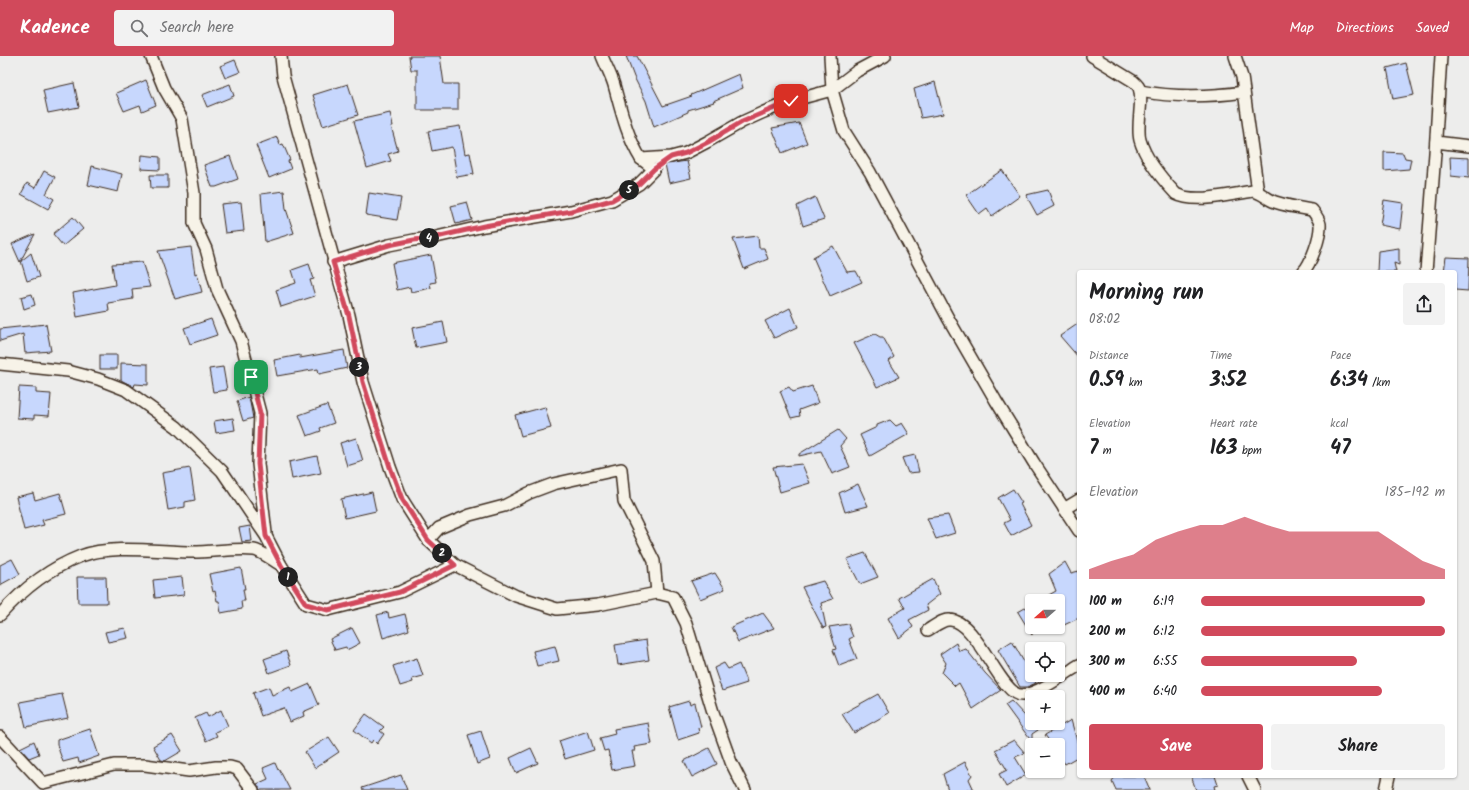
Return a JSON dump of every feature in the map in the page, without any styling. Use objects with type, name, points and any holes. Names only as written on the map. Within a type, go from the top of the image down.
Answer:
[{"type":"street","points":[[151,56],[164,88],[182,119],[194,193],[194,223],[206,249],[217,289],[241,341],[260,413],[258,464],[266,536]]},
{"type":"street","points":[[281,56],[283,76],[349,316],[363,382],[390,467],[402,499],[428,540],[455,565],[516,596],[557,609],[598,605],[657,593],[673,597],[686,623],[713,712],[731,762],[745,790]]},
{"type":"street","points":[[602,56],[613,83],[635,150],[641,159],[654,169]]},
{"type":"street","points":[[830,56],[832,90],[844,131],[870,172],[948,318],[1011,426],[1077,528]]},
{"type":"street","points":[[641,159],[671,157],[686,153],[742,122],[764,112],[791,101],[832,90],[857,71],[886,56]]},
{"type":"street","points":[[1092,56],[1139,86],[1140,140],[1145,153],[1169,187],[1176,194],[1181,197],[1192,199],[1253,191],[1283,204],[1312,210],[1320,223],[1319,234],[1310,262],[1304,270]]},
{"type":"street","points":[[1235,56],[1242,77],[1258,192]]},
{"type":"street","points":[[1426,270],[1441,56]]},
{"type":"street","points":[[1140,91],[1178,96],[1220,95],[1244,92]]},
{"type":"street","points":[[1436,142],[1469,146]]},
{"type":"street","points":[[333,262],[389,245],[432,238],[484,226],[571,211],[612,200],[639,184],[654,169],[671,157]]},
{"type":"street","points":[[0,364],[68,371],[98,379],[126,390],[177,427],[222,471],[266,536],[281,565],[306,604],[328,610],[400,592],[455,565]]},
{"type":"street","points":[[428,540],[439,528],[470,515],[504,506],[529,493],[553,484],[621,469],[624,501],[654,561],[657,593]]},
{"type":"street","points":[[1064,509],[1077,501]]},
{"type":"street","points":[[0,615],[12,602],[44,576],[63,563],[82,555],[95,552],[119,550],[195,552],[256,550],[281,565]]},
{"type":"street","points":[[928,630],[940,622],[950,619],[959,622],[969,630],[1006,684],[1016,693],[1021,695],[1032,692],[1048,684],[1077,666]]},
{"type":"street","points":[[0,737],[43,783],[114,765],[145,765],[189,771],[216,767],[230,767],[237,769],[253,790]]},
{"type":"street","points":[[1249,778],[1256,790]]},
{"type":"street","points":[[1386,790],[1389,778]]},
{"type":"building","points":[[409,56],[440,56],[444,84],[458,84],[458,110],[417,110],[417,70],[411,70]]},
{"type":"building","points":[[626,56],[637,56],[663,106],[692,96],[691,95],[739,74],[743,88],[713,101],[714,102],[688,110],[688,112],[654,127],[646,101],[634,77]]},
{"type":"building","points":[[235,60],[240,72],[225,78],[220,66]]},
{"type":"building","points":[[1406,63],[1414,95],[1393,99],[1387,68]]},
{"type":"building","points":[[146,80],[156,105],[142,111],[140,105],[124,111],[116,93]]},
{"type":"building","points":[[935,82],[943,114],[921,118],[914,89]]},
{"type":"building","points":[[74,83],[79,107],[48,113],[43,90]]},
{"type":"building","points":[[230,84],[234,96],[207,107],[202,95]]},
{"type":"building","points":[[348,84],[358,115],[323,126],[313,95]]},
{"type":"building","points":[[390,113],[393,126],[391,126],[398,151],[388,154],[391,161],[367,168],[354,121]]},
{"type":"building","points":[[799,123],[807,143],[782,153],[772,128]]},
{"type":"building","points":[[460,126],[465,154],[470,153],[474,174],[457,177],[452,147],[432,151],[428,131]]},
{"type":"building","points":[[277,137],[280,145],[283,144],[290,160],[288,161],[291,169],[269,178],[256,145]]},
{"type":"building","points":[[1384,152],[1403,153],[1405,158],[1411,159],[1409,169],[1384,171]]},
{"type":"building","points":[[142,155],[160,157],[160,170],[141,169]]},
{"type":"building","points":[[230,156],[238,179],[212,187],[204,165]]},
{"type":"building","points":[[1450,157],[1469,158],[1469,178],[1451,176]]},
{"type":"building","points":[[687,161],[691,178],[669,183],[665,164]]},
{"type":"building","points":[[92,166],[122,174],[118,192],[88,185]]},
{"type":"building","points":[[1002,170],[1020,196],[992,216],[987,208],[979,214],[966,195]]},
{"type":"building","points":[[44,171],[55,177],[46,194],[54,199],[48,209],[21,194],[27,183],[35,188]]},
{"type":"building","points":[[150,175],[168,175],[168,188],[151,188]]},
{"type":"building","points":[[1048,190],[1054,206],[1037,215],[1026,195]]},
{"type":"building","points":[[284,191],[286,209],[294,233],[265,242],[261,194]]},
{"type":"building","points":[[369,193],[401,198],[397,220],[366,215]]},
{"type":"building","points":[[815,197],[824,219],[803,226],[797,206]]},
{"type":"building","points":[[1384,200],[1403,203],[1400,229],[1380,225]]},
{"type":"building","points":[[241,202],[244,231],[225,233],[221,204]]},
{"type":"building","points":[[467,202],[472,220],[456,224],[451,206]]},
{"type":"building","points":[[73,217],[83,229],[63,246],[53,234]]},
{"type":"building","points":[[35,234],[20,262],[12,244]]},
{"type":"building","points":[[758,236],[759,248],[764,248],[768,259],[744,269],[733,239]]},
{"type":"building","points":[[833,246],[847,272],[856,271],[862,282],[830,296],[813,257]]},
{"type":"building","points":[[191,247],[195,274],[197,273],[202,292],[175,299],[158,251]]},
{"type":"building","points":[[1399,248],[1399,265],[1394,263],[1396,270],[1377,270],[1378,251]]},
{"type":"building","points":[[31,253],[39,277],[27,281],[21,261]]},
{"type":"building","points":[[431,255],[436,282],[430,283],[431,288],[411,292],[410,287],[397,290],[392,263]]},
{"type":"building","points":[[1446,257],[1469,258],[1468,291],[1457,290],[1457,270],[1444,270]]},
{"type":"building","points":[[142,262],[150,287],[132,289],[133,299],[108,303],[109,311],[77,317],[73,293],[115,285],[112,264]]},
{"type":"building","points":[[309,264],[314,279],[310,280],[315,296],[281,307],[276,290],[296,283],[292,270]]},
{"type":"building","points":[[32,294],[35,305],[24,309],[21,297]]},
{"type":"building","points":[[790,308],[798,327],[774,338],[765,321]]},
{"type":"building","points":[[211,319],[217,335],[190,344],[184,328]]},
{"type":"building","points":[[443,322],[447,342],[416,348],[412,328]]},
{"type":"building","points":[[46,324],[51,351],[25,353],[23,334],[0,341],[0,329]]},
{"type":"building","points":[[1077,324],[1077,356],[1060,336]]},
{"type":"building","points":[[875,334],[883,337],[894,357],[889,361],[899,377],[877,387],[854,343]]},
{"type":"building","points":[[344,350],[347,368],[319,374],[318,369],[277,376],[274,360],[300,355],[300,358]]},
{"type":"building","points":[[100,355],[117,355],[117,369],[100,369]]},
{"type":"building","points":[[121,363],[148,364],[148,385],[135,384],[134,387],[121,380]]},
{"type":"building","points":[[223,367],[227,390],[213,392],[209,369]]},
{"type":"building","points":[[812,386],[818,403],[799,410],[800,416],[791,418],[780,391],[789,387],[793,392]]},
{"type":"building","points":[[19,387],[36,388],[36,393],[51,394],[49,416],[34,415],[34,419],[17,418]]},
{"type":"building","points":[[249,397],[253,418],[243,421],[237,401]]},
{"type":"building","points":[[327,405],[334,423],[320,428],[321,431],[307,436],[299,415]]},
{"type":"building","points":[[545,407],[551,428],[521,436],[515,415]]},
{"type":"building","points":[[233,418],[235,430],[216,433],[214,421]]},
{"type":"building","points":[[890,420],[896,426],[902,423],[909,434],[870,456],[860,435],[877,427],[877,425]]},
{"type":"building","points":[[838,430],[846,439],[840,446],[850,467],[832,474],[821,451],[799,456],[799,454]]},
{"type":"building","points":[[356,438],[363,461],[347,466],[340,443]]},
{"type":"building","points":[[915,455],[919,472],[908,473],[902,458]]},
{"type":"building","points":[[317,456],[321,473],[292,479],[289,462]]},
{"type":"building","points":[[802,464],[810,483],[780,492],[773,467]]},
{"type":"building","points":[[190,468],[195,500],[185,502],[185,507],[168,510],[162,473]]},
{"type":"building","points":[[858,484],[868,506],[845,512],[839,493]]},
{"type":"building","points":[[1013,489],[1022,503],[1020,504],[1031,525],[1011,536],[1004,523],[1010,520],[998,498]]},
{"type":"building","points":[[372,492],[376,511],[345,518],[341,499]]},
{"type":"building","points":[[33,493],[35,500],[60,493],[66,514],[42,520],[44,525],[24,530],[16,497]]},
{"type":"building","points":[[948,515],[955,533],[936,539],[927,518]]},
{"type":"building","points":[[250,526],[252,541],[242,542],[239,528]]},
{"type":"building","points":[[865,553],[878,577],[860,584],[847,559]]},
{"type":"building","points":[[12,559],[20,574],[0,585],[0,565]]},
{"type":"building","points":[[1065,562],[1071,573],[1077,572],[1077,619],[1065,625],[1065,594],[1051,594],[1056,591],[1049,574]]},
{"type":"building","points":[[241,568],[245,589],[243,589],[245,601],[241,601],[242,609],[221,613],[219,601],[217,601],[215,591],[213,592],[209,574]]},
{"type":"building","points":[[715,573],[725,589],[700,599],[691,581]]},
{"type":"building","points":[[77,577],[106,577],[107,603],[78,603]]},
{"type":"building","points":[[182,577],[184,595],[155,598],[153,580]]},
{"type":"building","points":[[933,579],[940,594],[926,605],[928,610],[909,620],[913,627],[899,638],[888,618],[905,608],[899,598]]},
{"type":"building","points":[[823,581],[833,599],[821,603],[826,627],[823,628],[802,587]]},
{"type":"building","points":[[1025,608],[1025,624],[1018,612]]},
{"type":"building","points":[[388,612],[389,618],[405,614],[409,630],[383,638],[377,615]]},
{"type":"building","points":[[763,613],[774,628],[738,642],[731,627]]},
{"type":"building","points":[[848,624],[853,637],[849,639],[857,659],[839,666],[833,650],[836,649],[829,627]]},
{"type":"building","points":[[125,628],[128,638],[108,642],[105,632]]},
{"type":"building","points":[[352,628],[360,643],[347,650],[346,647],[335,650],[330,639]]},
{"type":"building","points":[[646,640],[649,660],[618,665],[615,645]]},
{"type":"building","points":[[1012,641],[1025,664],[1025,682],[1036,683],[1027,687],[1020,687],[998,650]]},
{"type":"building","points":[[956,643],[959,651],[966,649],[1001,690],[973,709],[959,683],[955,686],[942,673],[946,663],[940,654]]},
{"type":"building","points":[[555,646],[559,661],[537,666],[533,651]]},
{"type":"building","points":[[286,651],[291,665],[269,673],[264,659]]},
{"type":"building","points":[[417,658],[423,676],[412,679],[413,682],[400,686],[393,666]]},
{"type":"building","points":[[724,663],[728,669],[739,664],[747,683],[722,691],[714,668]]},
{"type":"building","points":[[310,684],[319,705],[303,712],[304,716],[290,722],[284,708],[261,716],[253,693],[269,687],[272,695],[290,687],[292,692]]},
{"type":"building","points":[[62,694],[68,718],[26,727],[20,702]]},
{"type":"building","points":[[878,694],[889,713],[854,733],[842,714]]},
{"type":"building","points":[[689,701],[690,705],[695,703],[701,727],[698,728],[699,733],[678,740],[669,707]]},
{"type":"building","points":[[1011,701],[1025,716],[1025,730],[1038,730],[1032,734],[1032,738],[1029,738],[1005,705]]},
{"type":"building","points":[[221,710],[228,726],[215,732],[217,736],[206,741],[195,718],[206,713],[208,717]]},
{"type":"building","points":[[366,714],[384,727],[380,731],[384,734],[377,744],[373,740],[371,743],[354,730]]},
{"type":"building","points":[[1071,720],[1077,741],[1077,757],[1065,764],[1065,738],[1047,738],[1045,735],[1054,730],[1065,730],[1065,723]]},
{"type":"building","points":[[648,723],[652,744],[634,747],[635,751],[632,751],[635,766],[612,770],[608,750],[604,751],[600,738],[615,734],[614,729]]},
{"type":"building","points":[[90,729],[99,756],[79,763],[78,758],[63,762],[57,745],[57,740]]},
{"type":"building","points":[[481,731],[490,759],[477,764],[468,735]]},
{"type":"building","points":[[588,731],[594,750],[565,759],[559,741]]},
{"type":"building","points":[[172,735],[182,751],[165,761],[161,760],[153,746]]},
{"type":"building","points":[[329,737],[339,752],[315,768],[305,752]]},
{"type":"building","points":[[1014,740],[1025,753],[1015,757],[1025,776],[1006,787],[999,774],[1007,770],[995,750]]},
{"type":"building","points":[[34,741],[39,754],[29,758],[20,748]]},
{"type":"building","points":[[531,748],[538,763],[516,773],[510,758]]},
{"type":"building","points":[[709,748],[717,764],[692,777],[684,761]]},
{"type":"building","points":[[965,762],[972,775],[969,779],[974,790],[948,790],[943,774]]},
{"type":"building","points":[[275,763],[290,790],[260,790],[257,784],[268,779],[263,768]]},
{"type":"building","points":[[401,775],[407,790],[363,790],[362,788]]},
{"type":"building","points":[[1114,778],[1145,778],[1150,790],[1116,790],[1112,781]]},
{"type":"building","points":[[1192,778],[1216,778],[1218,785],[1214,786],[1215,790],[1196,790]]},
{"type":"route","points":[[251,377],[260,413],[258,464],[266,536],[281,565],[306,604],[328,610],[371,598],[400,592],[421,580],[455,565],[428,540],[402,499],[390,467],[363,382],[349,316],[333,262],[389,245],[432,238],[484,226],[538,218],[612,200],[639,184],[654,169],[671,157],[686,153],[742,122],[791,101]]}]
